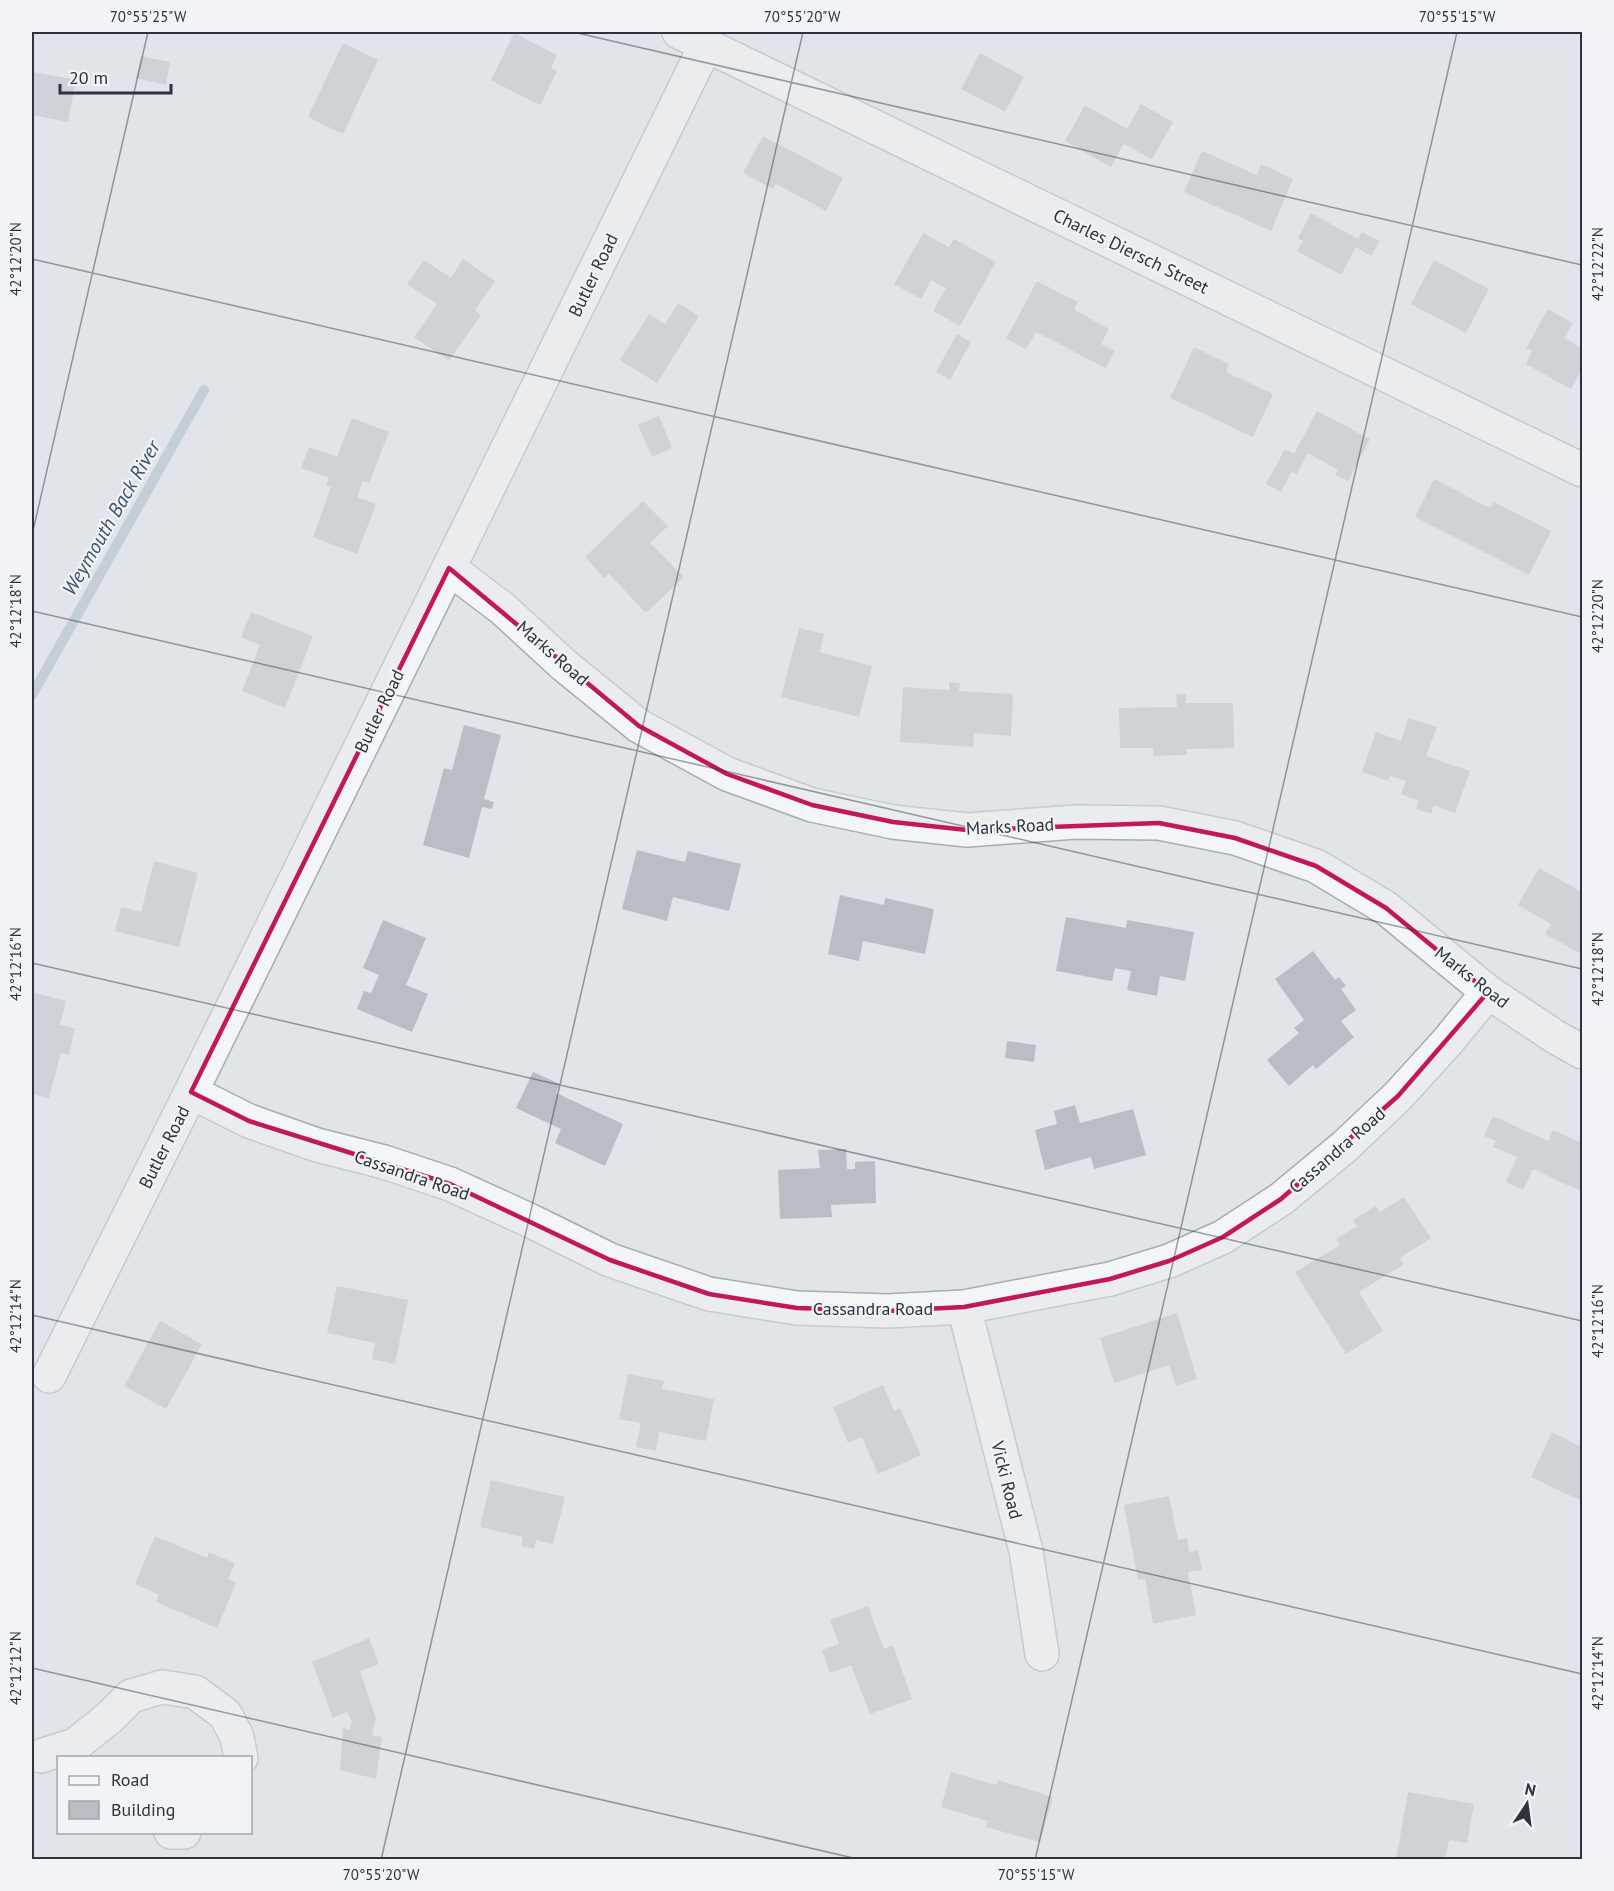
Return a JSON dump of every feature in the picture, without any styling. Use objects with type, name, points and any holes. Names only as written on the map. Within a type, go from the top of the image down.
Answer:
[{"type":"street","name":"Charles Diersch Street","points":[[693,38],[1582,470]]},
{"type":"street","name":"Butler Road","points":[[49,1376],[449,568],[693,38]]},
{"type":"street","name":"Marks Road","points":[[449,568],[503,609],[564,665],[639,726],[727,774],[812,805],[892,822],[967,830],[1076,822],[1159,823],[1235,838],[1316,866],[1386,909],[1488,992],[1582,1052]]},
{"type":"street","name":"Cassandra Road","points":[[191,1092],[249,1121],[317,1145],[384,1162],[450,1184],[610,1260],[709,1294],[798,1308],[887,1311],[963,1307],[1110,1279],[1169,1261],[1223,1237],[1281,1199],[1344,1147],[1398,1096],[1448,1041],[1488,992]]},
{"type":"street","name":"Vicki Road","points":[[963,1307],[1026,1551],[1042,1654]]},
{"type":"street","points":[[44,1758],[75,1745],[109,1718],[131,1696],[162,1687],[195,1692],[225,1714],[237,1737],[241,1756]]},
{"type":"highlighted area","points":[[449,568],[639,726],[727,774],[812,805],[893,822],[967,830],[1159,823],[1235,838],[1316,866],[1386,908],[1488,992],[1398,1096],[1281,1199],[1223,1237],[1169,1261],[1110,1279],[964,1307],[887,1311],[797,1308],[709,1294],[610,1260],[450,1184],[249,1121],[191,1092]]},
{"type":"building","points":[[514,33],[557,55],[551,68],[557,71],[540,105],[491,80]]},
{"type":"building","points":[[343,43],[378,60],[343,134],[308,117]]},
{"type":"building","points":[[980,53],[1024,77],[1005,112],[961,89]]},
{"type":"building","points":[[141,56],[170,62],[166,85],[136,78]]},
{"type":"building","points":[[34,72],[76,80],[68,122],[32,115]]},
{"type":"building","points":[[1141,104],[1173,122],[1152,159],[1124,144],[1111,167],[1065,141],[1085,105],[1127,129]]},
{"type":"building","points":[[763,136],[843,178],[826,211],[776,184],[773,189],[743,173]]},
{"type":"building","points":[[1202,151],[1257,175],[1261,164],[1293,179],[1271,231],[1184,192]]},
{"type":"building","points":[[1311,213],[1358,239],[1362,232],[1380,241],[1371,256],[1356,247],[1341,275],[1297,251],[1303,241],[1298,238]]},
{"type":"building","points":[[923,233],[949,247],[954,239],[996,262],[960,326],[933,311],[946,288],[931,280],[921,299],[894,284]]},
{"type":"building","points":[[463,259],[495,281],[475,310],[481,315],[449,361],[414,337],[437,304],[407,284],[424,260],[451,278]]},
{"type":"building","points":[[1434,260],[1489,289],[1466,333],[1411,304]]},
{"type":"building","points":[[1037,281],[1078,302],[1074,310],[1109,329],[1101,344],[1115,351],[1106,368],[1036,332],[1026,349],[1006,339]]},
{"type":"building","points":[[678,303],[699,316],[657,383],[620,360],[649,314],[665,324]]},
{"type":"building","points":[[1548,309],[1573,323],[1564,338],[1582,348],[1582,375],[1579,374],[1571,389],[1526,364],[1532,351],[1526,348]]},
{"type":"building","points":[[957,334],[971,342],[950,380],[936,372]]},
{"type":"building","points":[[1194,347],[1229,364],[1226,372],[1273,394],[1253,437],[1170,398]]},
{"type":"building","points":[[1317,411],[1370,439],[1348,481],[1335,475],[1338,470],[1308,453],[1297,474],[1292,472],[1281,492],[1266,484],[1285,449],[1294,454]]},
{"type":"building","points":[[659,416],[672,448],[652,457],[638,425]]},
{"type":"building","points":[[352,418],[389,432],[369,483],[363,481],[357,497],[376,504],[357,554],[313,537],[331,487],[326,486],[329,478],[301,468],[309,447],[337,457]]},
{"type":"building","points":[[1434,479],[1490,508],[1494,502],[1551,531],[1529,575],[1415,517]]},
{"type":"building","points":[[643,501],[668,526],[650,543],[684,577],[646,613],[609,574],[604,578],[585,557]]},
{"type":"building","points":[[251,612],[313,636],[285,708],[242,691],[260,645],[241,637]]},
{"type":"building","points":[[799,628],[824,634],[820,652],[872,666],[859,717],[781,697]]},
{"type":"building","points":[[949,682],[960,683],[959,691],[1013,694],[1011,736],[974,733],[973,747],[900,742],[903,687],[949,690]]},
{"type":"building","points":[[1176,694],[1186,694],[1186,703],[1233,703],[1234,748],[1187,749],[1187,755],[1153,756],[1153,748],[1120,748],[1119,708],[1177,707]]},
{"type":"building","points":[[1408,718],[1437,727],[1426,756],[1470,771],[1455,813],[1434,805],[1431,814],[1416,809],[1419,801],[1401,794],[1406,781],[1390,776],[1388,781],[1362,772],[1376,732],[1401,741]]},
{"type":"building","points":[[464,725],[501,735],[484,799],[494,802],[492,809],[482,807],[469,858],[423,845],[444,768],[452,770]]},
{"type":"building","points":[[637,850],[685,862],[688,851],[741,864],[729,911],[673,897],[667,921],[622,909]]},
{"type":"building","points":[[154,861],[198,873],[179,947],[115,931],[121,907],[141,912]]},
{"type":"building","points":[[1539,868],[1582,892],[1582,954],[1545,934],[1551,924],[1518,905]]},
{"type":"building","points":[[840,895],[884,905],[885,898],[934,909],[925,954],[863,941],[859,961],[828,954]]},
{"type":"building","points":[[1066,917],[1126,928],[1127,920],[1194,932],[1185,981],[1160,976],[1157,996],[1127,990],[1131,971],[1115,968],[1112,981],[1056,971]]},
{"type":"building","points":[[383,920],[426,938],[406,985],[428,994],[412,1032],[357,1009],[364,991],[371,993],[379,975],[363,968]]},
{"type":"building","points":[[1313,951],[1335,980],[1339,977],[1346,986],[1341,989],[1356,1010],[1341,1021],[1354,1037],[1316,1069],[1313,1065],[1289,1086],[1267,1060],[1299,1033],[1294,1028],[1304,1020],[1275,979]]},
{"type":"building","points":[[32,992],[66,1001],[60,1025],[75,1028],[69,1055],[61,1053],[49,1098],[32,1094]]},
{"type":"building","points":[[1007,1041],[1036,1045],[1034,1062],[1005,1058]]},
{"type":"building","points":[[533,1072],[560,1084],[556,1093],[623,1124],[605,1166],[555,1143],[561,1129],[516,1108]]},
{"type":"building","points":[[1075,1105],[1080,1123],[1133,1109],[1146,1155],[1094,1169],[1091,1157],[1045,1170],[1035,1130],[1057,1124],[1054,1111]]},
{"type":"building","points":[[1493,1116],[1548,1141],[1553,1130],[1582,1143],[1582,1192],[1533,1169],[1523,1190],[1506,1182],[1517,1157],[1493,1147],[1496,1141],[1484,1136]]},
{"type":"building","points":[[846,1149],[847,1169],[855,1169],[855,1162],[875,1161],[876,1203],[831,1205],[832,1217],[780,1219],[778,1170],[820,1168],[818,1150]]},
{"type":"building","points":[[1404,1197],[1431,1238],[1400,1258],[1404,1264],[1359,1292],[1383,1331],[1346,1354],[1295,1272],[1340,1245],[1336,1239],[1357,1226],[1353,1220],[1376,1206],[1380,1212]]},
{"type":"building","points":[[337,1286],[408,1300],[395,1364],[372,1359],[375,1343],[327,1333]]},
{"type":"building","points":[[1177,1313],[1197,1379],[1176,1386],[1169,1365],[1114,1383],[1100,1338]]},
{"type":"building","points":[[160,1321],[202,1344],[166,1409],[124,1386]]},
{"type":"building","points":[[628,1374],[664,1381],[662,1389],[714,1399],[706,1441],[659,1432],[656,1451],[636,1447],[641,1423],[619,1419]]},
{"type":"building","points":[[883,1385],[894,1411],[900,1408],[921,1455],[878,1474],[862,1437],[848,1443],[833,1407]]},
{"type":"building","points":[[1552,1432],[1582,1447],[1582,1501],[1531,1477]]},
{"type":"building","points":[[491,1480],[565,1497],[553,1544],[536,1540],[534,1549],[521,1546],[523,1537],[480,1527]]},
{"type":"building","points":[[1169,1496],[1178,1540],[1187,1538],[1189,1552],[1198,1550],[1202,1570],[1188,1572],[1196,1615],[1153,1624],[1145,1579],[1138,1580],[1124,1505]]},
{"type":"building","points":[[155,1536],[207,1558],[209,1552],[235,1563],[228,1579],[236,1583],[217,1628],[156,1602],[159,1595],[135,1584]]},
{"type":"building","points":[[868,1606],[884,1649],[893,1645],[912,1699],[870,1714],[851,1665],[830,1673],[822,1650],[839,1644],[830,1620]]},
{"type":"building","points":[[369,1638],[379,1664],[360,1671],[376,1718],[372,1735],[382,1737],[376,1779],[340,1770],[343,1728],[349,1730],[352,1722],[347,1712],[333,1718],[312,1662]]},
{"type":"building","points":[[951,1772],[996,1785],[998,1780],[1053,1797],[1040,1842],[986,1827],[988,1821],[941,1807]]},
{"type":"building","points":[[1408,1792],[1474,1804],[1467,1843],[1449,1840],[1445,1860],[1396,1860]]},
{"type":"waterway","name":"Weymouth Back River","points":[[32,695],[204,390]]}]
